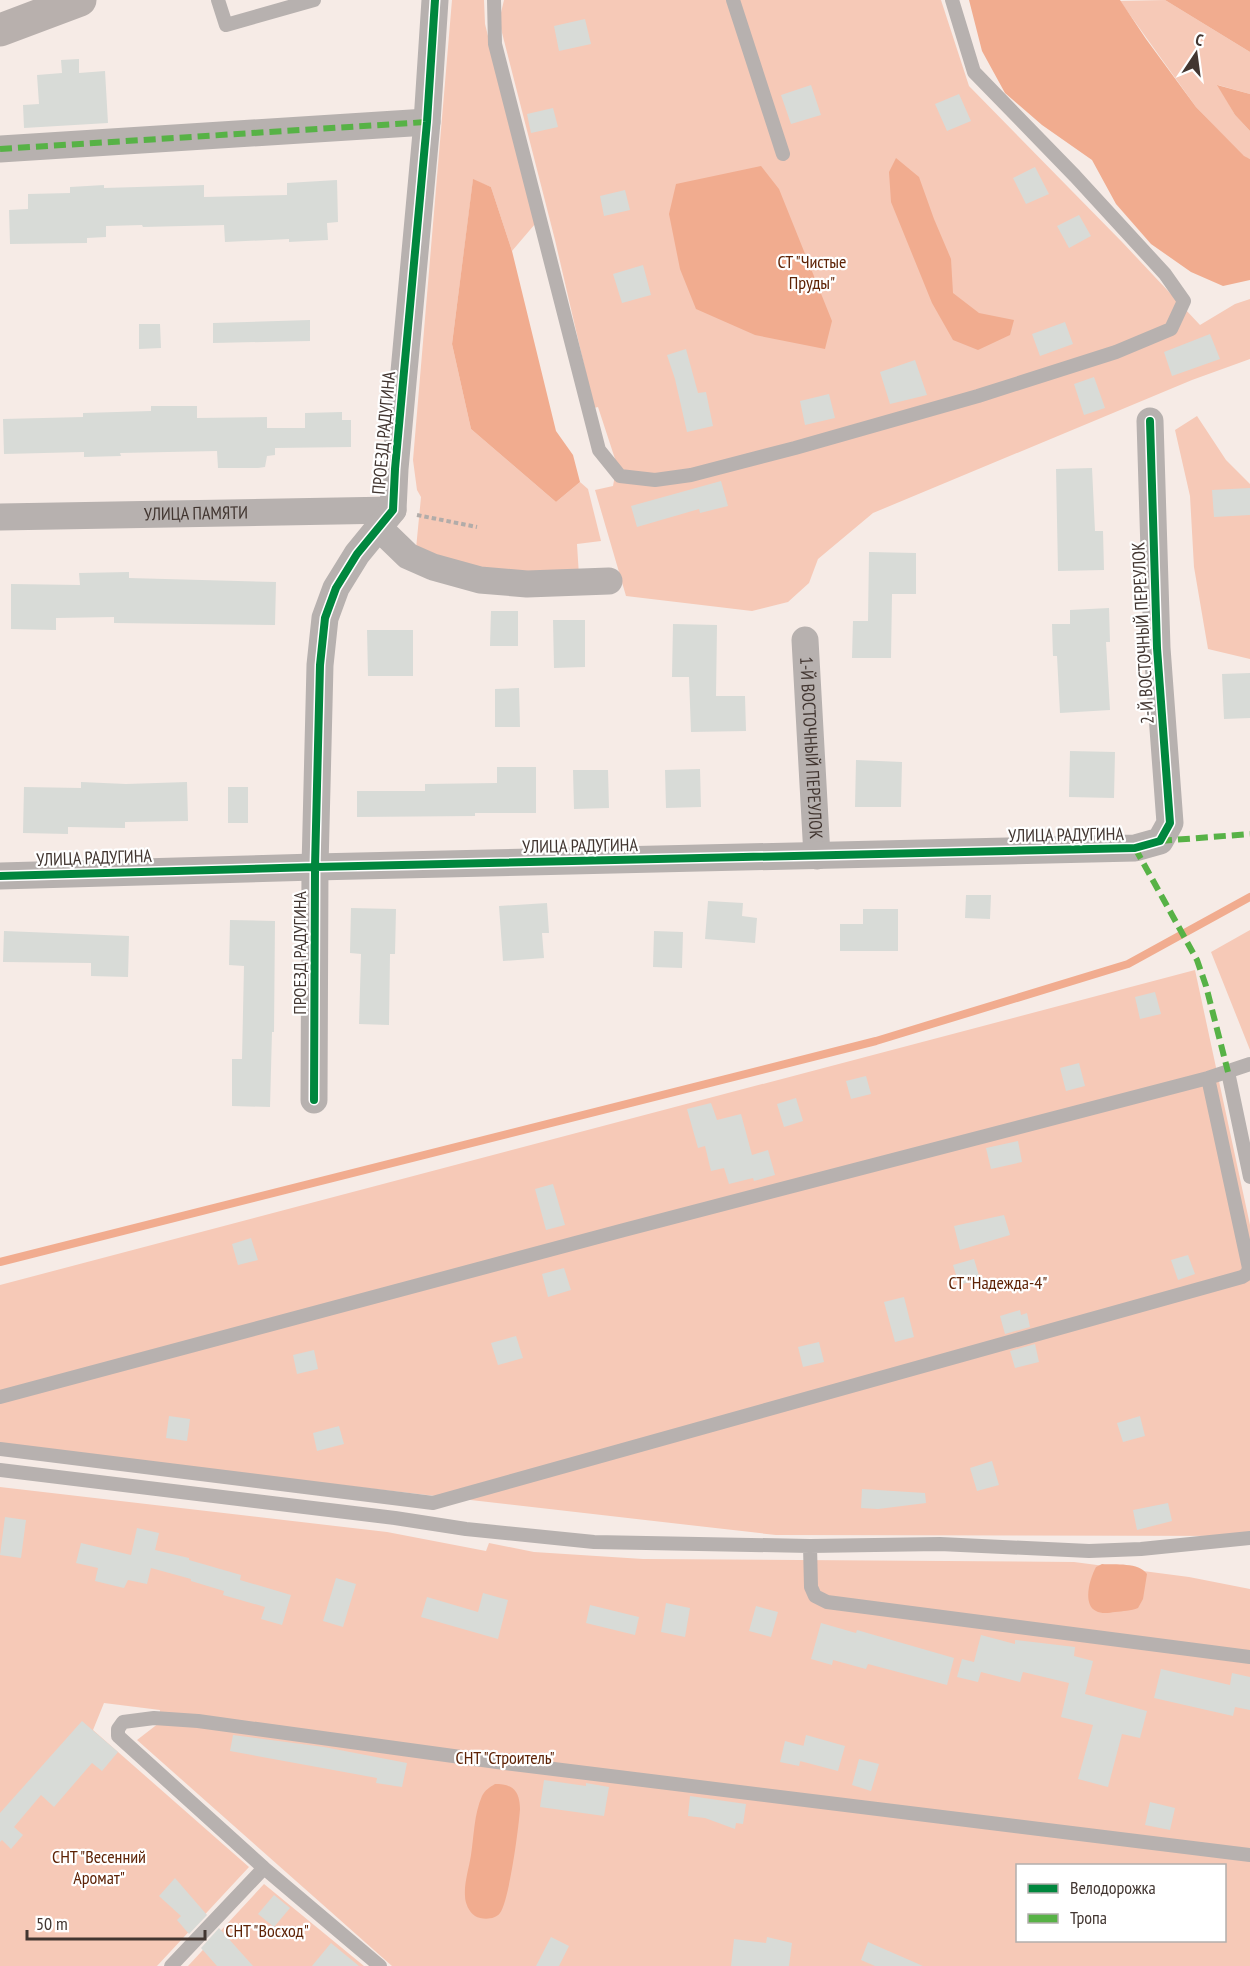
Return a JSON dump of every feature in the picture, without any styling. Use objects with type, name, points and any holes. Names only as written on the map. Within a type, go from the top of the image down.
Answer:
[{"type":"street","points":[[0,30],[80,0]]},
{"type":"street","name":"ПРОЕЗД РАДУГИНА","points":[[314,1100],[315,867],[320,665],[325,618],[336,588],[357,554],[385,518],[396,457],[427,123],[435,0]]},
{"type":"street","points":[[0,149],[427,123]]},
{"type":"street","name":"2-Й ВОСТОЧНЫЙ ПЕРЕУЛОК","points":[[1150,422],[1157,648],[1170,823],[1160,841]]},
{"type":"street","name":"УЛИЦА ПАМЯТИ","points":[[0,517],[385,518]]},
{"type":"street","points":[[385,518],[408,556],[433,567],[480,580],[527,584],[609,581]]},
{"type":"street","name":"1-Й ВОСТОЧНЫЙ ПЕРЕУЛОК","points":[[805,640],[817,856]]},
{"type":"street","name":"УЛИЦА РАДУГИНА","points":[[0,876],[1136,848],[1160,841]]},
{"type":"lane","points":[[218,0],[226,25],[314,0]]},
{"type":"lane","points":[[494,0],[495,44],[599,450],[620,476],[655,480],[691,475],[978,396],[1116,352],[1171,329],[1184,301],[1165,274],[1075,176],[974,72],[952,0]]},
{"type":"lane","points":[[733,0],[783,154]]},
{"type":"lane","points":[[0,1397],[624,1230],[1208,1078],[1250,1064]]},
{"type":"lane","points":[[1228,1072],[1250,1177]]},
{"type":"lane","points":[[0,1449],[433,1503],[1242,1277],[1248,1274],[1250,1268],[1208,1078]]},
{"type":"lane","points":[[0,1470],[395,1518],[466,1529],[582,1540],[810,1545],[940,1544],[1089,1551],[1142,1549],[1250,1538]]},
{"type":"lane","points":[[810,1545],[811,1587],[815,1596],[827,1602],[1250,1657]]},
{"type":"lane","points":[[380,1966],[264,1868],[118,1736],[118,1729],[123,1722],[154,1718],[198,1720],[508,1764],[1250,1855]]},
{"type":"lane","points":[[171,1966],[264,1868]]},
{"type":"path","points":[[385,518],[477,527]]},
{"type":"green space","points":[[452,0],[484,0],[485,24],[535,224],[512,251],[491,187],[473,180],[452,344],[471,429],[556,502],[580,482],[588,489],[601,541],[577,544],[579,576],[460,566],[416,549],[421,497],[417,490],[413,460]]},
{"type":"green space","name":"СТ \"Чистые Пруды\"","points":[[504,0],[941,0],[969,86],[1200,325],[1235,304],[1250,299],[1250,359],[1192,380],[873,513],[818,559],[809,583],[788,602],[752,611],[626,596],[595,490],[613,486],[617,465],[598,407],[594,408],[555,240],[499,21]]},
{"type":"green space","points":[[1165,0],[1250,52],[1250,94],[1218,85],[1235,115],[1250,131],[1250,159],[1244,157],[1196,107],[1120,1]]},
{"type":"green space","points":[[1197,416],[1226,460],[1250,484],[1250,659],[1208,649],[1194,567],[1190,496],[1175,430]]},
{"type":"green space","points":[[1250,930],[1250,1050],[1211,952]]},
{"type":"green space","name":"СТ \"Надежда-4\"","points":[[1195,970],[1250,1225],[1250,1536],[776,1535],[0,1446],[0,1285]]},
{"type":"green space","name":"СНТ \"Строитель\"","points":[[0,1487],[387,1532],[486,1551],[489,1543],[534,1552],[643,1559],[1074,1562],[1189,1577],[1250,1589],[1250,1966],[392,1966],[137,1740],[159,1723],[160,1710],[104,1703],[93,1730],[249,1867],[157,1966],[0,1966]]},
{"type":"green space","name":"СНТ \"Восход\"","points":[[264,1884],[364,1966],[188,1966]]},
{"type":"shaded area","points":[[969,0],[1120,0],[1196,107],[1244,156],[1250,159],[1250,280],[1223,286],[1191,272],[1151,244],[1116,204],[1092,160],[1042,125],[1005,93],[982,51]]},
{"type":"shaded area","points":[[1165,0],[1250,0],[1250,52]]},
{"type":"shaded area","points":[[1217,85],[1250,94],[1250,131],[1235,115]]},
{"type":"shaded area","points":[[896,158],[919,177],[951,259],[953,293],[979,313],[1014,320],[1010,335],[978,350],[953,340],[932,303],[891,202],[889,172]]},
{"type":"shaded area","points":[[761,166],[779,189],[832,321],[825,349],[755,335],[696,309],[680,269],[669,214],[676,184]]},
{"type":"shaded area","points":[[473,179],[491,187],[512,251],[556,431],[573,455],[580,482],[556,502],[471,429],[452,344]]},
{"type":"shaded area","points":[[1102,1564],[1133,1566],[1147,1574],[1143,1599],[1138,1608],[1105,1613],[1092,1608],[1089,1603],[1088,1590],[1096,1567]]},
{"type":"shaded area","points":[[495,1784],[507,1785],[514,1790],[519,1798],[520,1809],[507,1894],[500,1913],[485,1919],[475,1916],[469,1910],[465,1899],[465,1886],[479,1803],[485,1792]]},
{"type":"building","points":[[585,19],[591,44],[559,51],[554,26]]},
{"type":"building","points":[[79,59],[79,73],[105,71],[108,123],[24,128],[23,105],[39,104],[37,75],[62,73],[61,60]]},
{"type":"building","points":[[811,85],[821,115],[791,124],[781,95]]},
{"type":"building","points":[[959,94],[971,121],[947,131],[935,104]]},
{"type":"building","points":[[553,108],[558,127],[531,133],[527,114]]},
{"type":"building","points":[[1035,167],[1049,194],[1026,204],[1013,178]]},
{"type":"building","points":[[337,180],[338,222],[327,223],[328,240],[225,242],[224,225],[143,227],[142,225],[106,226],[106,237],[87,238],[87,243],[10,244],[9,210],[28,209],[28,194],[70,193],[70,187],[104,185],[104,188],[204,185],[204,197],[287,195],[287,183]]},
{"type":"building","points":[[625,190],[630,210],[604,216],[600,196]]},
{"type":"building","points":[[1079,215],[1091,236],[1069,248],[1057,226]]},
{"type":"building","points":[[643,265],[651,295],[622,303],[613,274]]},
{"type":"building","points":[[310,320],[310,341],[213,343],[213,323]]},
{"type":"building","points":[[1065,322],[1073,344],[1040,356],[1032,334]]},
{"type":"building","points":[[139,324],[160,324],[161,348],[139,349]]},
{"type":"building","points":[[1210,334],[1220,359],[1172,376],[1164,352]]},
{"type":"building","points":[[686,349],[698,393],[706,392],[713,426],[687,432],[667,355]]},
{"type":"building","points":[[915,360],[927,395],[890,404],[880,372]]},
{"type":"building","points":[[1094,377],[1105,408],[1084,415],[1074,384]]},
{"type":"building","points":[[829,394],[835,418],[805,425],[800,401]]},
{"type":"building","points":[[151,406],[197,406],[197,418],[267,417],[267,428],[305,428],[305,413],[342,412],[342,420],[351,420],[351,447],[275,448],[275,455],[267,456],[265,467],[258,468],[218,468],[217,451],[120,453],[121,456],[84,457],[84,452],[4,454],[3,419],[83,417],[83,413],[151,411]]},
{"type":"building","points":[[1092,468],[1095,531],[1103,531],[1104,570],[1058,571],[1056,469]]},
{"type":"building","points":[[721,481],[728,506],[700,513],[699,509],[637,527],[631,506]]},
{"type":"building","points":[[1250,488],[1250,515],[1214,517],[1212,490]]},
{"type":"building","points":[[869,552],[916,553],[916,594],[892,594],[891,658],[852,658],[853,621],[868,621]]},
{"type":"building","points":[[129,572],[129,578],[276,582],[275,625],[114,623],[114,617],[56,618],[56,630],[11,629],[11,584],[80,585],[79,573]]},
{"type":"building","points":[[1109,608],[1110,642],[1106,642],[1110,710],[1060,713],[1057,656],[1053,656],[1052,624],[1070,624],[1070,610]]},
{"type":"building","points":[[491,611],[518,611],[518,646],[490,646]]},
{"type":"building","points":[[553,620],[585,620],[585,667],[554,668]]},
{"type":"building","points":[[673,624],[717,625],[716,696],[745,696],[746,731],[691,732],[689,677],[672,677]]},
{"type":"building","points":[[367,630],[413,630],[413,676],[368,676]]},
{"type":"building","points":[[1250,673],[1250,718],[1224,719],[1222,674]]},
{"type":"building","points":[[519,688],[520,727],[495,727],[495,689]]},
{"type":"building","points":[[1070,751],[1115,752],[1114,798],[1069,797]]},
{"type":"building","points":[[856,760],[902,762],[901,807],[855,807]]},
{"type":"building","points":[[497,767],[536,767],[536,813],[357,817],[357,791],[425,791],[425,784],[497,783]]},
{"type":"building","points":[[700,769],[701,807],[666,808],[665,770]]},
{"type":"building","points":[[573,770],[608,770],[609,808],[574,809]]},
{"type":"building","points":[[81,782],[126,784],[187,782],[188,821],[125,822],[125,828],[68,827],[68,834],[23,833],[24,787],[81,788]]},
{"type":"building","points":[[228,787],[248,787],[248,823],[228,823]]},
{"type":"building","points":[[966,895],[991,895],[990,919],[965,918]]},
{"type":"building","points":[[708,901],[743,903],[742,916],[757,918],[755,943],[705,939]]},
{"type":"building","points":[[547,903],[549,933],[542,933],[544,958],[503,961],[499,906]]},
{"type":"building","points":[[351,908],[396,909],[395,954],[390,954],[389,1025],[359,1024],[361,954],[350,953]]},
{"type":"building","points":[[863,909],[898,909],[898,951],[840,951],[840,924],[863,924]]},
{"type":"building","points":[[230,920],[275,921],[274,1032],[272,1032],[270,1107],[232,1106],[232,1059],[242,1059],[244,966],[229,965]]},
{"type":"building","points":[[4,931],[129,936],[128,977],[91,976],[91,963],[3,962]]},
{"type":"building","points":[[654,931],[683,932],[682,968],[653,967]]},
{"type":"building","points":[[1155,992],[1161,1014],[1140,1019],[1135,997]]},
{"type":"building","points":[[1079,1063],[1085,1086],[1066,1091],[1060,1068]]},
{"type":"building","points":[[866,1076],[871,1094],[851,1099],[846,1081]]},
{"type":"building","points":[[796,1098],[803,1121],[784,1127],[777,1104]]},
{"type":"building","points":[[711,1103],[717,1120],[741,1114],[752,1155],[768,1150],[775,1175],[754,1181],[753,1178],[729,1184],[724,1168],[711,1171],[705,1146],[698,1148],[687,1109]]},
{"type":"building","points":[[1018,1141],[1022,1162],[991,1169],[986,1148]]},
{"type":"building","points":[[553,1184],[565,1225],[546,1230],[535,1189]]},
{"type":"building","points":[[1004,1215],[1010,1235],[960,1250],[954,1226]]},
{"type":"building","points":[[251,1238],[258,1260],[238,1265],[232,1244]]},
{"type":"building","points":[[1188,1255],[1195,1274],[1178,1280],[1171,1260]]},
{"type":"building","points":[[974,1259],[980,1279],[959,1285],[953,1265]]},
{"type":"building","points":[[564,1268],[571,1290],[548,1297],[542,1274]]},
{"type":"building","points":[[904,1297],[914,1337],[895,1342],[884,1302]]},
{"type":"building","points":[[1020,1310],[1021,1315],[1027,1313],[1030,1327],[1005,1334],[1000,1316]]},
{"type":"building","points":[[516,1336],[523,1358],[498,1365],[491,1343]]},
{"type":"building","points":[[819,1342],[824,1362],[803,1367],[798,1347]]},
{"type":"building","points":[[1035,1344],[1039,1362],[1015,1368],[1010,1351]]},
{"type":"building","points":[[314,1350],[318,1369],[297,1374],[293,1355]]},
{"type":"building","points":[[169,1416],[190,1419],[187,1441],[166,1438]]},
{"type":"building","points":[[1140,1416],[1145,1436],[1123,1442],[1117,1423]]},
{"type":"building","points":[[339,1426],[344,1444],[317,1451],[313,1433]]},
{"type":"building","points":[[992,1461],[999,1485],[977,1491],[970,1468]]},
{"type":"building","points":[[862,1489],[925,1493],[926,1503],[878,1509],[861,1508]]},
{"type":"building","points":[[1168,1503],[1172,1521],[1137,1530],[1133,1510]]},
{"type":"building","points":[[5,1517],[26,1520],[21,1558],[0,1555]]},
{"type":"building","points":[[137,1528],[159,1533],[155,1550],[189,1558],[189,1560],[241,1575],[240,1580],[291,1595],[282,1625],[261,1619],[265,1607],[223,1595],[224,1591],[191,1581],[191,1579],[151,1568],[147,1584],[128,1580],[124,1588],[95,1581],[98,1568],[76,1563],[81,1543],[131,1555]]},
{"type":"building","points":[[336,1578],[356,1584],[343,1627],[323,1621]]},
{"type":"building","points":[[483,1593],[508,1600],[498,1639],[421,1617],[427,1597],[478,1612]]},
{"type":"building","points":[[666,1603],[690,1608],[685,1637],[661,1632]]},
{"type":"building","points":[[590,1605],[639,1617],[635,1635],[586,1623]]},
{"type":"building","points":[[756,1606],[778,1612],[771,1637],[749,1631]]},
{"type":"building","points":[[821,1623],[856,1633],[857,1630],[954,1658],[947,1685],[868,1664],[866,1669],[833,1660],[832,1665],[811,1659]]},
{"type":"building","points":[[981,1635],[1015,1644],[1015,1640],[1075,1647],[1074,1656],[1093,1661],[1085,1694],[1147,1711],[1140,1738],[1122,1734],[1108,1787],[1078,1779],[1093,1725],[1061,1717],[1069,1683],[1023,1672],[1020,1682],[981,1672],[978,1682],[957,1677],[962,1659],[974,1662]]},
{"type":"building","points":[[1161,1669],[1230,1685],[1232,1673],[1250,1677],[1250,1710],[1235,1707],[1233,1716],[1154,1698]]},
{"type":"building","points":[[82,1721],[118,1752],[102,1771],[92,1763],[54,1807],[41,1795],[14,1827],[23,1835],[11,1849],[2,1840],[0,1842],[0,1813]]},
{"type":"building","points":[[233,1735],[324,1747],[407,1763],[402,1787],[376,1783],[377,1778],[230,1751]]},
{"type":"building","points":[[806,1735],[845,1746],[838,1771],[800,1761]]},
{"type":"building","points":[[785,1741],[804,1746],[799,1766],[780,1762]]},
{"type":"building","points":[[859,1759],[879,1764],[871,1791],[852,1785]]},
{"type":"building","points":[[544,1780],[609,1787],[604,1816],[540,1807]]},
{"type":"building","points":[[690,1796],[746,1804],[743,1824],[736,1823],[735,1829],[705,1818],[688,1816]]},
{"type":"building","points":[[1150,1802],[1175,1808],[1170,1830],[1145,1825]]},
{"type":"building","points":[[175,1878],[207,1915],[189,1934],[177,1920],[181,1916],[159,1896]]},
{"type":"building","points":[[274,1895],[290,1908],[274,1927],[258,1914]]},
{"type":"building","points":[[219,1928],[253,1966],[217,1966],[201,1948]]},
{"type":"building","points":[[551,1937],[569,1946],[559,1966],[536,1966]]},
{"type":"building","points":[[767,1937],[792,1943],[789,1966],[731,1966],[734,1939],[766,1943]]},
{"type":"building","points":[[868,1942],[923,1966],[875,1966],[861,1960]]},
{"type":"building","points":[[331,1943],[359,1966],[312,1966]]},
{"type":"waterway","points":[[0,1262],[876,1041],[1128,964],[1250,897]]},
{"type":"marked path","points":[[0,149],[427,122]]},
{"type":"marked path","points":[[1160,841],[1250,834]]},
{"type":"marked path","points":[[1135,848],[1197,960],[1228,1072]]},
{"type":"cycle path","points":[[314,1100],[315,867],[320,665],[325,618],[336,588],[357,554],[393,510],[427,122],[435,0]]},
{"type":"cycle path","points":[[0,876],[1135,848],[1160,841],[1170,823],[1157,648],[1150,421]]},
{"type":"park label","name":"СНТ \"Весенний Аромат\"","points":[[99,1867]]}]
